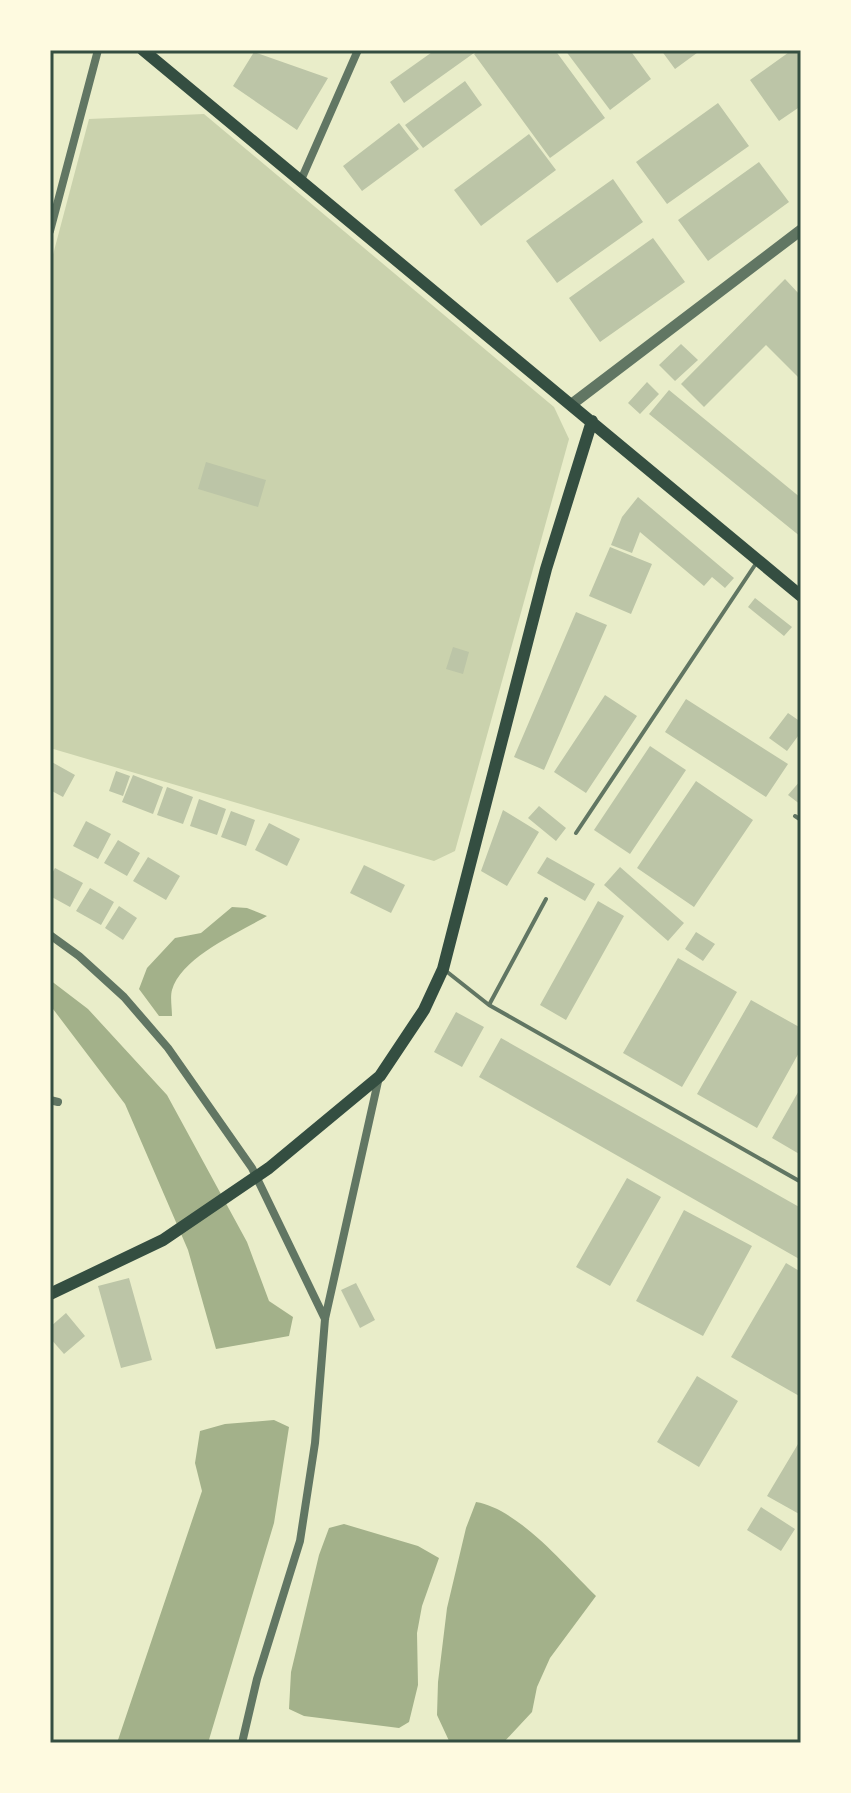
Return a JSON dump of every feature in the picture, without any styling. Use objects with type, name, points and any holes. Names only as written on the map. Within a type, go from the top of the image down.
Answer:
[{"type":"main road","points":[[143,50],[801,596]]},
{"type":"main road","points":[[50,1294],[163,1240],[269,1168],[380,1076],[424,1010],[443,969],[546,569],[592,421]]},
{"type":"street","points":[[50,231],[98,50]]},
{"type":"street","points":[[301,180],[358,50]]},
{"type":"street","points":[[572,404],[801,230]]},
{"type":"street","points":[[50,935],[79,956],[124,997],[168,1048],[252,1168],[325,1319]]},
{"type":"street","points":[[242,1743],[257,1679],[300,1541],[315,1443],[325,1319],[380,1076]]},
{"type":"lane","points":[[576,833],[758,561]]},
{"type":"lane","points":[[795,816],[801,820]]},
{"type":"lane","points":[[489,1005],[546,899]]},
{"type":"lane","points":[[443,969],[489,1005],[801,1182]]},
{"type":"shaded area","points":[[204,114],[554,407],[569,439],[455,851],[434,861],[50,748],[50,266],[89,119]]},
{"type":"shaded area","points":[[232,907],[247,908],[267,916],[213,947],[187,967],[172,990],[172,1016],[159,1016],[139,989],[147,968],[175,938],[201,933]]},
{"type":"shaded area","points":[[50,980],[88,1009],[167,1095],[247,1242],[269,1301],[293,1317],[289,1336],[216,1349],[188,1250],[125,1104],[50,1005]]},
{"type":"shaded area","points":[[274,1420],[289,1427],[274,1523],[208,1743],[117,1743],[202,1491],[195,1463],[200,1431],[225,1424]]},
{"type":"shaded area","points":[[476,1502],[492,1507],[525,1527],[596,1596],[550,1658],[537,1687],[532,1712],[503,1743],[450,1743],[437,1715],[447,1608],[466,1528]]},
{"type":"shaded area","points":[[344,1524],[418,1546],[439,1558],[422,1606],[417,1633],[418,1685],[409,1722],[399,1728],[304,1716],[289,1709],[291,1672],[319,1555],[329,1528]]},
{"type":"building","points":[[435,50],[472,50],[474,53],[404,103],[390,82]]},
{"type":"building","points":[[480,50],[555,50],[605,118],[550,158],[474,54]]},
{"type":"building","points":[[565,50],[630,50],[651,79],[610,110]]},
{"type":"building","points":[[661,50],[701,50],[675,69]]},
{"type":"building","points":[[792,50],[801,50],[801,106],[779,121],[750,80]]},
{"type":"building","points":[[254,52],[328,78],[297,130],[233,86]]},
{"type":"building","points":[[465,81],[482,105],[423,148],[405,125]]},
{"type":"building","points":[[718,103],[749,146],[667,204],[636,162]]},
{"type":"building","points":[[399,123],[419,149],[362,191],[343,166]]},
{"type":"building","points":[[529,134],[556,170],[481,226],[454,190]]},
{"type":"building","points":[[759,162],[789,202],[708,261],[678,220]]},
{"type":"building","points":[[613,179],[643,222],[557,283],[526,241]]},
{"type":"building","points":[[653,238],[685,282],[600,342],[569,298]]},
{"type":"building","points":[[785,279],[801,296],[801,380],[766,345],[704,407],[681,384]]},
{"type":"building","points":[[681,344],[698,360],[675,381],[659,365]]},
{"type":"building","points":[[647,382],[659,394],[640,414],[628,403]]},
{"type":"building","points":[[669,390],[801,498],[801,537],[649,414]]},
{"type":"building","points":[[206,462],[266,480],[258,507],[198,489]]},
{"type":"building","points":[[638,497],[734,578],[725,588],[712,577],[704,586],[640,532],[632,553],[611,545],[622,517]]},
{"type":"building","points":[[610,547],[652,564],[631,614],[589,596]]},
{"type":"building","points":[[755,598],[792,627],[784,636],[748,607]]},
{"type":"building","points":[[576,612],[607,625],[544,770],[514,757]]},
{"type":"building","points":[[453,647],[469,652],[463,674],[446,669]]},
{"type":"building","points":[[605,695],[637,716],[586,793],[554,772]]},
{"type":"building","points":[[686,699],[788,764],[766,797],[665,732]]},
{"type":"building","points":[[788,713],[801,722],[801,732],[787,751],[769,738]]},
{"type":"building","points":[[650,746],[686,770],[630,854],[594,830]]},
{"type":"building","points":[[50,761],[75,775],[63,797],[50,790]]},
{"type":"building","points":[[116,771],[130,776],[123,796],[109,791]]},
{"type":"building","points":[[133,775],[163,787],[153,814],[122,802]]},
{"type":"building","points":[[801,780],[801,805],[788,795]]},
{"type":"building","points":[[696,781],[753,820],[694,907],[637,868]]},
{"type":"building","points":[[167,787],[193,797],[183,824],[157,815]]},
{"type":"building","points":[[199,799],[226,809],[217,835],[190,826]]},
{"type":"building","points":[[539,806],[566,828],[556,841],[528,818]]},
{"type":"building","points":[[503,810],[539,832],[507,886],[481,871]]},
{"type":"building","points":[[231,811],[255,820],[246,846],[221,837]]},
{"type":"building","points":[[86,821],[111,834],[98,859],[73,846]]},
{"type":"building","points":[[269,823],[300,839],[287,866],[255,850]]},
{"type":"building","points":[[118,840],[140,853],[127,876],[104,863]]},
{"type":"building","points":[[148,857],[180,876],[166,900],[133,881]]},
{"type":"building","points":[[547,857],[595,884],[585,901],[537,873]]},
{"type":"building","points":[[364,865],[405,885],[391,913],[350,893]]},
{"type":"building","points":[[620,867],[684,923],[668,941],[604,885]]},
{"type":"building","points":[[55,868],[83,883],[70,907],[50,896],[50,877]]},
{"type":"building","points":[[90,888],[114,902],[101,925],[76,911]]},
{"type":"building","points":[[598,901],[624,916],[566,1020],[540,1005]]},
{"type":"building","points":[[119,906],[137,918],[123,940],[105,928]]},
{"type":"building","points":[[696,932],[715,944],[703,961],[685,949]]},
{"type":"building","points":[[678,958],[737,992],[682,1087],[623,1053]]},
{"type":"building","points":[[751,1000],[801,1028],[801,1049],[757,1128],[697,1094]]},
{"type":"building","points":[[456,1012],[484,1027],[462,1067],[434,1052]]},
{"type":"building","points":[[501,1038],[801,1208],[801,1260],[479,1077]]},
{"type":"building","points":[[801,1087],[801,1155],[772,1138]]},
{"type":"building","points":[[627,1178],[661,1197],[610,1286],[576,1267]]},
{"type":"building","points":[[684,1210],[752,1246],[703,1336],[636,1301]]},
{"type":"building","points":[[786,1263],[801,1272],[801,1397],[731,1357]]},
{"type":"building","points":[[129,1278],[152,1360],[121,1368],[98,1286]]},
{"type":"building","points":[[356,1283],[375,1320],[360,1328],[341,1290]]},
{"type":"building","points":[[66,1313],[85,1336],[64,1354],[50,1338],[50,1327]]},
{"type":"building","points":[[697,1376],[738,1401],[699,1467],[657,1442]]},
{"type":"building","points":[[801,1439],[801,1515],[767,1496]]},
{"type":"building","points":[[761,1507],[795,1529],[781,1551],[747,1530]]}]
